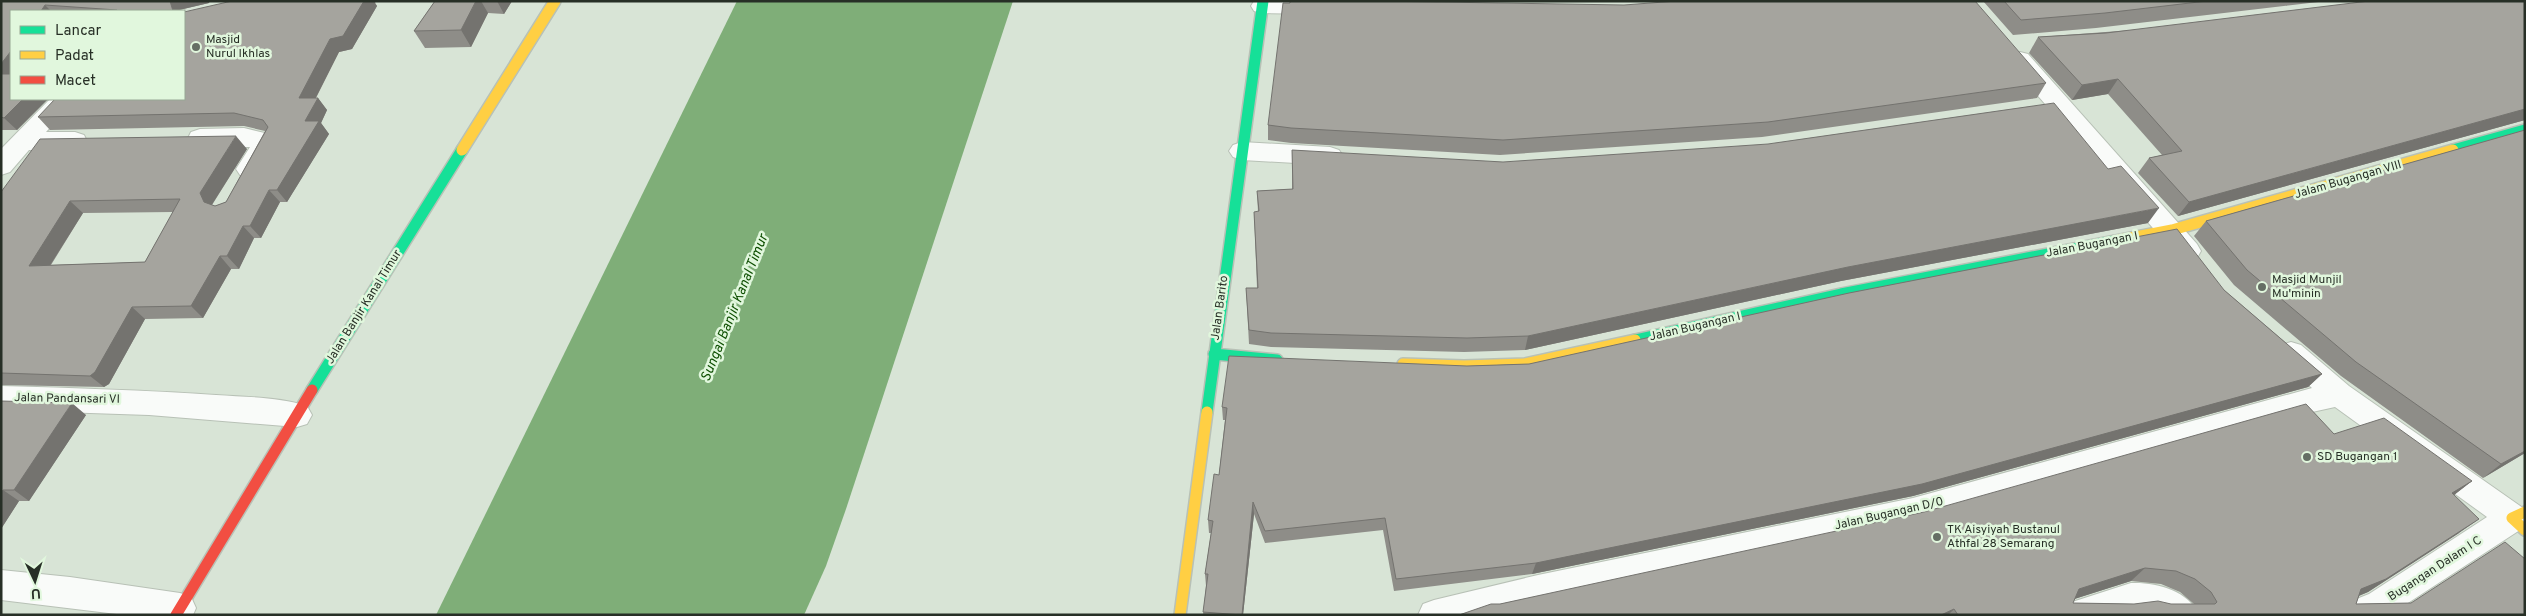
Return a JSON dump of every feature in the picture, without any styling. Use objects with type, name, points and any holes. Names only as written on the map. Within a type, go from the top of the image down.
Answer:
[{"type":"street","name":"Jalan Banjir Kanal Timur","points":[[178,611],[297,415],[555,1]]},
{"type":"street","points":[[1262,4],[1339,7]]},
{"type":"street","name":"Jalan Barito","points":[[1180,615],[1262,4]]},
{"type":"street","points":[[2037,43],[2004,42],[2048,107],[2172,230],[2206,273]]},
{"type":"street","points":[[1,166],[17,136],[63,100]]},
{"type":"street","name":"Jalam Bugangan VIII","points":[[2172,230],[2525,130]]},
{"type":"street","points":[[17,136],[96,140]]},
{"type":"street","points":[[179,138],[244,137],[264,140],[262,148],[238,186]]},
{"type":"street","points":[[1242,151],[1352,157]]},
{"type":"street","name":"Jalan Bugangan I","points":[[1387,364],[1464,366],[1525,364],[1840,294],[2172,230]]},
{"type":"street","points":[[2274,338],[2339,394],[2521,520]]},
{"type":"street","points":[[1214,354],[1290,360]]},
{"type":"street","name":"Jalan Bugangan D/0","points":[[1434,615],[1538,590],[1913,511],[2285,406],[2339,394]]},
{"type":"street","name":"Jalan Pandansari VI","points":[[1,398],[133,401],[226,406],[297,415]]},
{"type":"street","name":"Bugangan Dalam I C","points":[[2355,615],[2380,604],[2521,520]]},
{"type":"street","points":[[1,585],[70,592],[178,611]]},
{"type":"street","points":[[2076,615],[2123,598],[2144,595],[2154,597],[2183,615]]},
{"type":"water","name":"Sungai Banjir Kanal Timur","points":[[737,1],[1013,1],[846,509],[826,566],[804,615],[436,615]]},
{"type":"building","points":[[1,1],[170,1],[173,10],[117,10],[45,5],[42,10],[10,10],[10,52],[1,64]]},
{"type":"building","points":[[232,1],[364,1],[343,36],[330,39],[299,98],[318,98],[305,121],[319,121],[277,190],[269,190],[250,226],[243,226],[227,256],[220,256],[191,306],[132,307],[95,372],[90,376],[1,373],[1,192],[40,139],[236,136],[200,193],[204,202],[215,206],[226,202],[268,127],[263,120],[234,113],[38,117],[54,100],[185,100],[185,12]],"holes":[[[180,199],[145,262],[29,266],[70,201]]]},
{"type":"building","points":[[435,1],[476,1],[461,30],[414,31]]},
{"type":"building","points":[[1290,1],[1624,5],[1677,1],[1975,1],[2046,83],[1768,122],[1503,140],[1291,128],[1268,125],[1283,3],[1290,3]]},
{"type":"building","points":[[2004,1],[2207,1],[2105,13],[2021,20]]},
{"type":"building","points":[[2369,1],[2525,1],[2525,109],[2189,202],[2149,158],[2182,151],[2118,79],[2082,85],[2038,37],[2106,33]]},
{"type":"building","points":[[1,74],[10,74],[10,100],[22,100],[4,118],[1,117]]},
{"type":"building","points":[[2054,103],[2108,169],[2121,166],[2159,208],[1848,267],[1528,336],[1467,338],[1271,333],[1249,330],[1246,288],[1258,288],[1254,212],[1259,211],[1257,191],[1293,189],[1292,150],[1503,162],[1768,144]]},
{"type":"building","points":[[2525,130],[2525,451],[2501,464],[2356,362],[2247,270],[2206,221]]},
{"type":"building","points":[[2177,229],[2224,290],[2322,374],[1922,484],[1536,563],[1396,579],[1385,518],[1265,531],[1253,502],[1242,615],[1203,612],[1208,574],[1205,574],[1213,521],[1208,520],[1214,474],[1219,475],[1227,408],[1222,407],[1229,356],[1467,366],[1529,364],[1849,293]]},
{"type":"building","points":[[1,401],[72,403],[14,490],[3,490],[1,493]]},
{"type":"building","points":[[2306,404],[2334,434],[2384,418],[2472,481],[2452,493],[2479,519],[2386,579],[2361,589],[2356,604],[2411,603],[2505,542],[2525,559],[2525,615],[1958,615],[1954,609],[1941,615],[1459,615],[1491,604],[1500,604],[1924,512]],"holes":[[[2145,568],[2176,571],[2195,579],[2211,592],[2217,602],[2215,604],[2171,604],[2158,601],[2134,604],[2073,603],[2079,589]]]},
{"type":"traffic: fast","points":[[1207,412],[1263,1]]},
{"type":"traffic: fast","points":[[2453,150],[2525,130]]},
{"type":"traffic: fast","points":[[312,390],[462,150]]},
{"type":"traffic: fast","points":[[1635,340],[1841,294],[2115,241]]},
{"type":"traffic: fast","points":[[1214,354],[1277,360]]},
{"type":"traffic: slow","points":[[462,150],[555,1]]},
{"type":"traffic: slow","points":[[2115,241],[2172,230],[2453,150]]},
{"type":"traffic: slow","points":[[1403,364],[1464,366],[1525,364],[1635,340]]},
{"type":"traffic: slow","points":[[1180,615],[1207,412]]},
{"type":"traffic: slow","points":[[2525,512],[2512,518],[2525,530]]},
{"type":"traffic: jam","points":[[176,615],[312,390]]},
{"type":"place","name":"Masjid Nurul Ikhlas","points":[[196,47]]},
{"type":"place","name":"Masjid Munjil Mu'minin","points":[[2262,287]]},
{"type":"place","name":"SD Bugangan 1","points":[[2307,457]]},
{"type":"place","name":"TK Aisyiyah Bustanul Athfal 28 Semarang","points":[[1937,537]]}]
